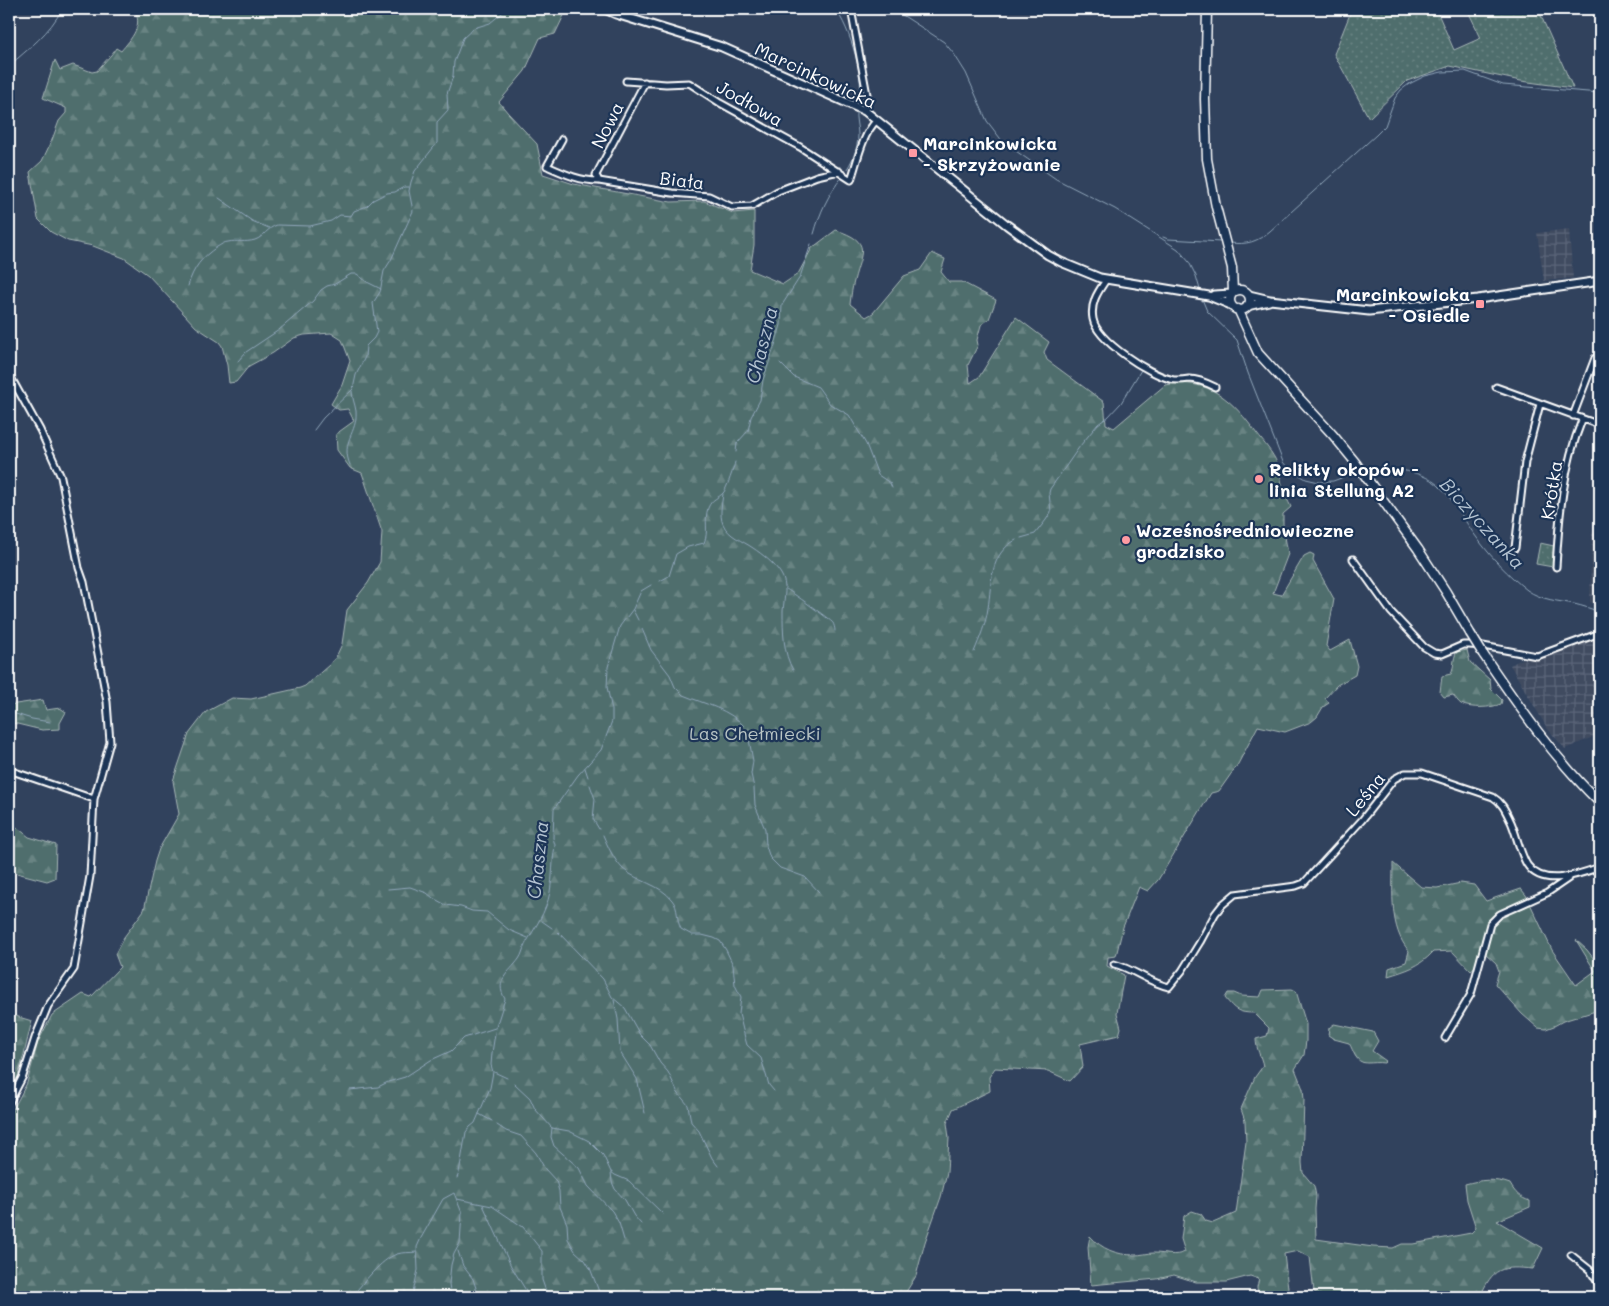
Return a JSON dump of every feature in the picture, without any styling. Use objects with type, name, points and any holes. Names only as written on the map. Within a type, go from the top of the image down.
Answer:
[{"type":"main road","points":[[1207,9],[1206,152],[1221,230],[1232,268],[1232,293],[1230,299],[1240,307],[1252,342],[1265,363],[1320,421],[1355,462],[1446,592],[1483,654],[1543,740],[1600,803]]},
{"type":"main road","points":[[1232,268],[1250,299],[1240,307]]},
{"type":"main road","points":[[1232,293],[1238,290],[1246,292]]},
{"type":"street","name":"Marcinkowicka","points":[[605,9],[722,47],[860,109],[877,120],[1008,225],[1048,255],[1069,266],[1106,280],[1209,296],[1240,307]]},
{"type":"street","points":[[851,9],[868,100],[860,109]]},
{"type":"street","points":[[1600,46],[1598,51],[1600,70]]},
{"type":"street","name":"Jodłowa","points":[[626,81],[666,84],[688,83],[844,175]]},
{"type":"street","name":"Nowa","points":[[600,181],[596,175],[645,82]]},
{"type":"street","points":[[844,175],[871,126],[877,120]]},
{"type":"street","name":"Biała","points":[[562,138],[547,166],[588,181],[600,181],[672,193],[710,196],[732,207],[752,206],[778,191],[817,176],[844,175]]},
{"type":"street","points":[[1106,280],[1093,304],[1092,316],[1096,326],[1113,346],[1144,368],[1164,377],[1176,380],[1194,380],[1215,387]]},
{"type":"street","points":[[1246,292],[1270,300],[1369,311],[1478,299],[1600,281]]},
{"type":"street","name":"Marcinkowicka","points":[[1209,296],[1232,293]]},
{"type":"street","points":[[1240,307],[1270,300]]},
{"type":"street","points":[[1573,416],[1595,358]]},
{"type":"street","points":[[9,374],[40,430],[61,477],[79,568],[84,582],[107,702],[110,742],[94,799],[90,876],[74,969],[48,1006],[23,1076],[9,1103]]},
{"type":"street","points":[[1496,387],[1600,425]]},
{"type":"street","name":"Krótka","points":[[1515,548],[1525,462],[1540,404]]},
{"type":"street","name":"Krótka","points":[[1556,567],[1562,497],[1568,462],[1582,420]]},
{"type":"street","points":[[1353,559],[1391,612],[1424,647],[1434,653],[1442,654],[1463,645],[1469,645],[1537,656],[1600,633]]},
{"type":"street","points":[[9,770],[94,799]]},
{"type":"street","name":"Leśna","points":[[1114,964],[1124,966],[1153,982],[1169,987],[1182,971],[1222,904],[1235,894],[1296,886],[1304,883],[1362,820],[1394,778],[1405,773],[1422,773],[1493,797],[1502,804],[1507,812],[1526,864],[1533,872],[1540,876],[1569,878],[1600,867]]},
{"type":"street","points":[[1445,1038],[1471,994],[1490,924],[1500,914],[1547,893],[1569,878]]},
{"type":"street","points":[[1571,1255],[1590,1270],[1600,1286]]},
{"type":"shaded area","points":[[1569,229],[1573,278],[1544,281],[1537,233]]},
{"type":"shaded area","points":[[1592,532],[1600,534],[1600,606],[1590,602]]},
{"type":"shaded area","points":[[1600,635],[1600,734],[1565,749],[1547,728],[1510,665],[1526,657],[1537,658]]},
{"type":"green space","name":"Las Chełmiecki","points":[[133,9],[567,9],[555,34],[540,38],[525,71],[499,102],[537,144],[543,174],[574,184],[671,202],[704,201],[733,213],[754,211],[754,245],[750,270],[783,284],[798,274],[812,248],[836,230],[848,234],[860,244],[861,249],[850,304],[866,317],[873,313],[904,276],[920,270],[932,253],[945,259],[941,272],[949,282],[962,282],[996,300],[989,319],[981,325],[977,340],[978,345],[968,365],[970,383],[979,377],[1016,317],[1049,342],[1044,352],[1047,360],[1104,402],[1106,424],[1114,428],[1165,385],[1181,383],[1195,385],[1208,388],[1219,394],[1239,411],[1273,456],[1278,466],[1283,489],[1291,507],[1283,514],[1288,554],[1273,593],[1281,595],[1304,556],[1310,553],[1314,555],[1313,561],[1334,599],[1326,646],[1330,651],[1350,640],[1357,666],[1355,675],[1337,685],[1325,698],[1329,703],[1323,707],[1317,717],[1311,722],[1285,732],[1258,726],[1238,764],[1219,791],[1211,793],[1158,880],[1148,891],[1139,887],[1123,927],[1116,956],[1108,957],[1107,966],[1124,975],[1117,1013],[1121,1028],[1119,1035],[1080,1044],[1083,1067],[1070,1081],[1048,1071],[995,1068],[989,1077],[990,1091],[953,1109],[947,1123],[949,1138],[947,1172],[941,1197],[925,1242],[916,1276],[906,1292],[900,1297],[9,1297],[9,1117],[27,1083],[38,1042],[52,1015],[83,994],[91,997],[120,967],[115,954],[124,937],[144,910],[159,849],[179,814],[173,781],[189,734],[206,712],[232,698],[251,699],[300,688],[305,686],[329,665],[336,657],[342,644],[347,610],[368,583],[380,562],[382,532],[362,473],[350,468],[337,450],[336,434],[354,421],[348,409],[339,410],[331,404],[342,385],[350,361],[342,340],[331,333],[304,335],[294,338],[273,353],[249,366],[236,382],[229,383],[227,365],[222,346],[219,342],[196,327],[148,275],[124,258],[93,246],[68,241],[51,232],[38,219],[30,172],[42,161],[59,121],[66,113],[66,108],[43,98],[55,60],[60,70],[73,65],[92,72],[97,71],[116,48],[121,51],[135,31],[138,20]]},
{"type":"green space","points":[[1352,9],[1436,9],[1454,50],[1481,38],[1467,9],[1538,9],[1573,88],[1521,81],[1450,66],[1407,81],[1369,118],[1334,54]]},
{"type":"green space","points":[[1540,543],[1554,546],[1553,567],[1536,564]]},
{"type":"green space","points":[[1467,650],[1470,662],[1490,680],[1491,689],[1502,700],[1501,704],[1487,707],[1470,707],[1461,704],[1453,695],[1444,697],[1440,692],[1442,676],[1451,674],[1457,652]]},
{"type":"green space","points":[[43,700],[46,710],[60,708],[66,712],[60,723],[60,729],[42,730],[9,722],[9,705]]},
{"type":"green space","points":[[9,821],[29,837],[56,845],[55,878],[47,881],[9,871]]},
{"type":"green space","points":[[1393,863],[1421,887],[1437,888],[1461,883],[1474,885],[1486,901],[1521,889],[1526,895],[1552,950],[1576,985],[1595,971],[1576,940],[1600,964],[1600,1011],[1563,1021],[1546,1029],[1538,1028],[1522,1014],[1495,984],[1499,971],[1496,963],[1485,953],[1471,971],[1452,951],[1433,952],[1418,965],[1388,976],[1389,968],[1406,962],[1409,951],[1398,932],[1395,921]]},
{"type":"green space","points":[[9,985],[12,1015],[32,1021],[19,1071],[9,1096]]},
{"type":"green space","points":[[1292,989],[1296,991],[1306,1024],[1304,1055],[1295,1069],[1303,1089],[1302,1163],[1303,1173],[1314,1186],[1316,1196],[1316,1239],[1393,1248],[1402,1244],[1413,1244],[1471,1233],[1476,1228],[1467,1200],[1465,1184],[1493,1180],[1510,1184],[1518,1195],[1530,1201],[1530,1207],[1497,1221],[1543,1248],[1533,1269],[1513,1268],[1499,1271],[1489,1280],[1480,1297],[1325,1297],[1314,1292],[1310,1257],[1298,1251],[1284,1254],[1287,1292],[1258,1294],[1259,1279],[1250,1276],[1226,1282],[1196,1282],[1174,1275],[1157,1279],[1091,1285],[1088,1247],[1090,1236],[1105,1248],[1122,1254],[1177,1254],[1185,1252],[1181,1239],[1184,1216],[1192,1211],[1201,1214],[1206,1221],[1213,1223],[1236,1213],[1246,1142],[1245,1121],[1241,1109],[1255,1077],[1263,1066],[1256,1039],[1267,1036],[1269,1028],[1254,1013],[1237,1010],[1225,998],[1228,993],[1260,997],[1263,990]]},
{"type":"green space","points":[[1334,1024],[1373,1032],[1378,1041],[1372,1051],[1386,1061],[1384,1063],[1367,1063],[1357,1059],[1349,1043],[1334,1039],[1328,1035],[1329,1028]]},
{"type":"waterway","points":[[9,66],[45,33],[62,9]]},
{"type":"waterway","points":[[314,430],[323,418],[353,389],[356,375],[365,357],[366,346],[377,332],[373,303],[380,292],[384,271],[391,260],[413,211],[409,191],[415,171],[437,143],[437,122],[448,110],[447,94],[453,76],[454,62],[463,38],[474,28],[490,23],[507,9]]},
{"type":"waterway","name":"Biczyczanka","points":[[724,9],[750,12],[766,9]]},
{"type":"waterway","name":"Chaszna","points":[[835,9],[846,28],[855,55],[860,82],[861,95],[859,105]]},
{"type":"waterway","name":"Biczyczanka","points":[[893,9],[944,42],[954,54],[966,73],[987,121],[1003,142],[1056,179],[1115,209],[1178,249],[1189,262],[1201,293]]},
{"type":"waterway","points":[[1230,243],[1242,244],[1252,242],[1270,231],[1376,135],[1385,126],[1395,98],[1401,90],[1425,76],[1442,72],[1465,71],[1503,85],[1600,93]]},
{"type":"waterway","name":"Chaszna","points":[[844,173],[852,160],[857,145],[856,111]]},
{"type":"waterway","name":"Chaszna","points":[[814,234],[825,204],[842,177]]},
{"type":"waterway","points":[[188,286],[203,259],[224,243],[255,240],[277,225],[310,226],[331,221],[340,215],[351,216],[354,211],[367,206],[373,200],[387,193],[409,187]]},
{"type":"waterway","points":[[219,198],[252,221],[269,228]]},
{"type":"waterway","points":[[1163,237],[1168,239],[1221,242]]},
{"type":"waterway","name":"Chaszna","points":[[736,452],[737,443],[748,431],[751,417],[760,400],[763,380],[781,325],[782,305],[800,277],[811,244]]},
{"type":"waterway","points":[[238,361],[246,352],[279,330],[313,301],[321,290],[327,286],[335,284],[351,274],[357,274],[381,289]]},
{"type":"waterway","name":"Biczyczanka","points":[[1202,299],[1207,311],[1237,340],[1283,462],[1288,468],[1306,479],[1319,482],[1333,481],[1358,472]]},
{"type":"waterway","points":[[780,363],[794,377],[818,387],[830,404],[849,415],[866,444],[878,475],[890,483],[892,488]]},
{"type":"waterway","points":[[1021,538],[1035,534],[1046,520],[1051,512],[1050,489],[1098,424],[1108,417],[1121,403],[1141,370]]},
{"type":"waterway","points":[[350,465],[347,450],[356,419],[352,391]]},
{"type":"waterway","name":"Chaszna","points":[[660,581],[669,576],[676,554],[688,547],[704,543],[708,508],[711,502],[724,492],[735,462]]},
{"type":"waterway","name":"Biczyczanka","points":[[1364,471],[1383,469],[1403,470],[1413,472],[1430,480],[1438,485],[1449,497],[1494,559],[1527,590],[1544,598],[1600,612]]},
{"type":"waterway","points":[[723,494],[721,517],[725,528],[768,560],[783,578],[785,587],[783,611],[784,642],[793,670]]},
{"type":"waterway","points":[[974,652],[986,619],[991,579],[996,561],[1007,546],[1016,540]]},
{"type":"waterway","name":"Chaszna","points":[[457,1178],[466,1132],[475,1123],[490,1088],[496,1027],[505,999],[501,987],[502,982],[520,957],[548,900],[555,845],[553,838],[554,809],[578,775],[601,750],[612,721],[612,710],[607,687],[608,667],[620,626],[633,609],[641,591],[651,585]]},
{"type":"waterway","points":[[786,589],[831,621],[835,631]]},
{"type":"waterway","points":[[633,610],[638,620]]},
{"type":"waterway","points":[[642,629],[651,650],[670,675],[675,687],[683,695],[724,711],[745,727]]},
{"type":"waterway","points":[[9,712],[50,722]]},
{"type":"waterway","points":[[748,734],[753,761],[751,774],[755,805],[765,829],[766,846],[770,858],[780,868],[805,877],[819,892]]},
{"type":"waterway","points":[[585,768],[588,777]]},
{"type":"waterway","points":[[590,785],[595,799],[593,819],[599,829]]},
{"type":"waterway","points":[[603,835],[609,849],[623,869],[661,890],[672,900],[676,907],[681,929],[692,935],[702,935],[720,941],[733,965],[735,985],[741,997],[739,1014],[747,1045],[761,1058],[769,1085],[774,1091]]},
{"type":"waterway","points":[[388,889],[410,887],[427,893],[446,905],[472,911],[487,912],[509,930],[528,938]]},
{"type":"waterway","points":[[542,921],[552,928]]},
{"type":"waterway","points":[[558,932],[603,979],[612,997],[625,1008],[640,1035],[650,1045],[660,1063],[668,1072],[678,1093],[688,1105],[691,1122],[699,1131],[718,1166]]},
{"type":"waterway","points":[[614,1000],[618,1019],[620,1052],[637,1079],[645,1113]]},
{"type":"waterway","points":[[350,1090],[378,1087],[405,1077],[431,1060],[451,1051],[464,1038],[495,1028]]},
{"type":"waterway","points":[[494,1072],[507,1078]]},
{"type":"waterway","points":[[514,1083],[530,1098],[535,1109],[552,1128],[569,1131],[589,1141],[603,1155],[611,1172],[629,1181],[663,1214]]},
{"type":"waterway","points":[[479,1114],[492,1121]]},
{"type":"waterway","points":[[497,1125],[506,1131],[521,1136],[556,1181],[560,1207],[567,1224],[568,1239],[575,1251],[585,1260],[590,1268],[601,1297]]},
{"type":"waterway","points":[[552,1128],[551,1137],[554,1146],[579,1168],[588,1186],[612,1211],[619,1223],[624,1240]]},
{"type":"waterway","points":[[611,1172],[615,1189],[641,1224]]},
{"type":"waterway","name":"Chaszna","points":[[412,1297],[418,1270],[417,1247],[443,1199],[454,1193],[462,1213],[460,1243],[451,1265],[449,1284],[451,1297]]},
{"type":"waterway","points":[[457,1199],[492,1206],[523,1227],[542,1251],[542,1280],[548,1297]]},
{"type":"waterway","points":[[483,1205],[511,1266],[530,1297]]},
{"type":"waterway","points":[[458,1251],[463,1266],[473,1279],[479,1297]]},
{"type":"waterway","points":[[351,1297],[385,1261],[399,1253],[417,1252]]},
{"type":"place","name":"Marcinkowicka - Skrzyżowanie","points":[[913,153]]},
{"type":"place","name":"Marcinkowicka - Osiedle","points":[[1480,304]]},
{"type":"place","name":"Relikty okopów - linia Stellung A2","points":[[1259,479]]},
{"type":"place","name":"Wcześnośredniowieczne grodzisko","points":[[1126,540]]}]
